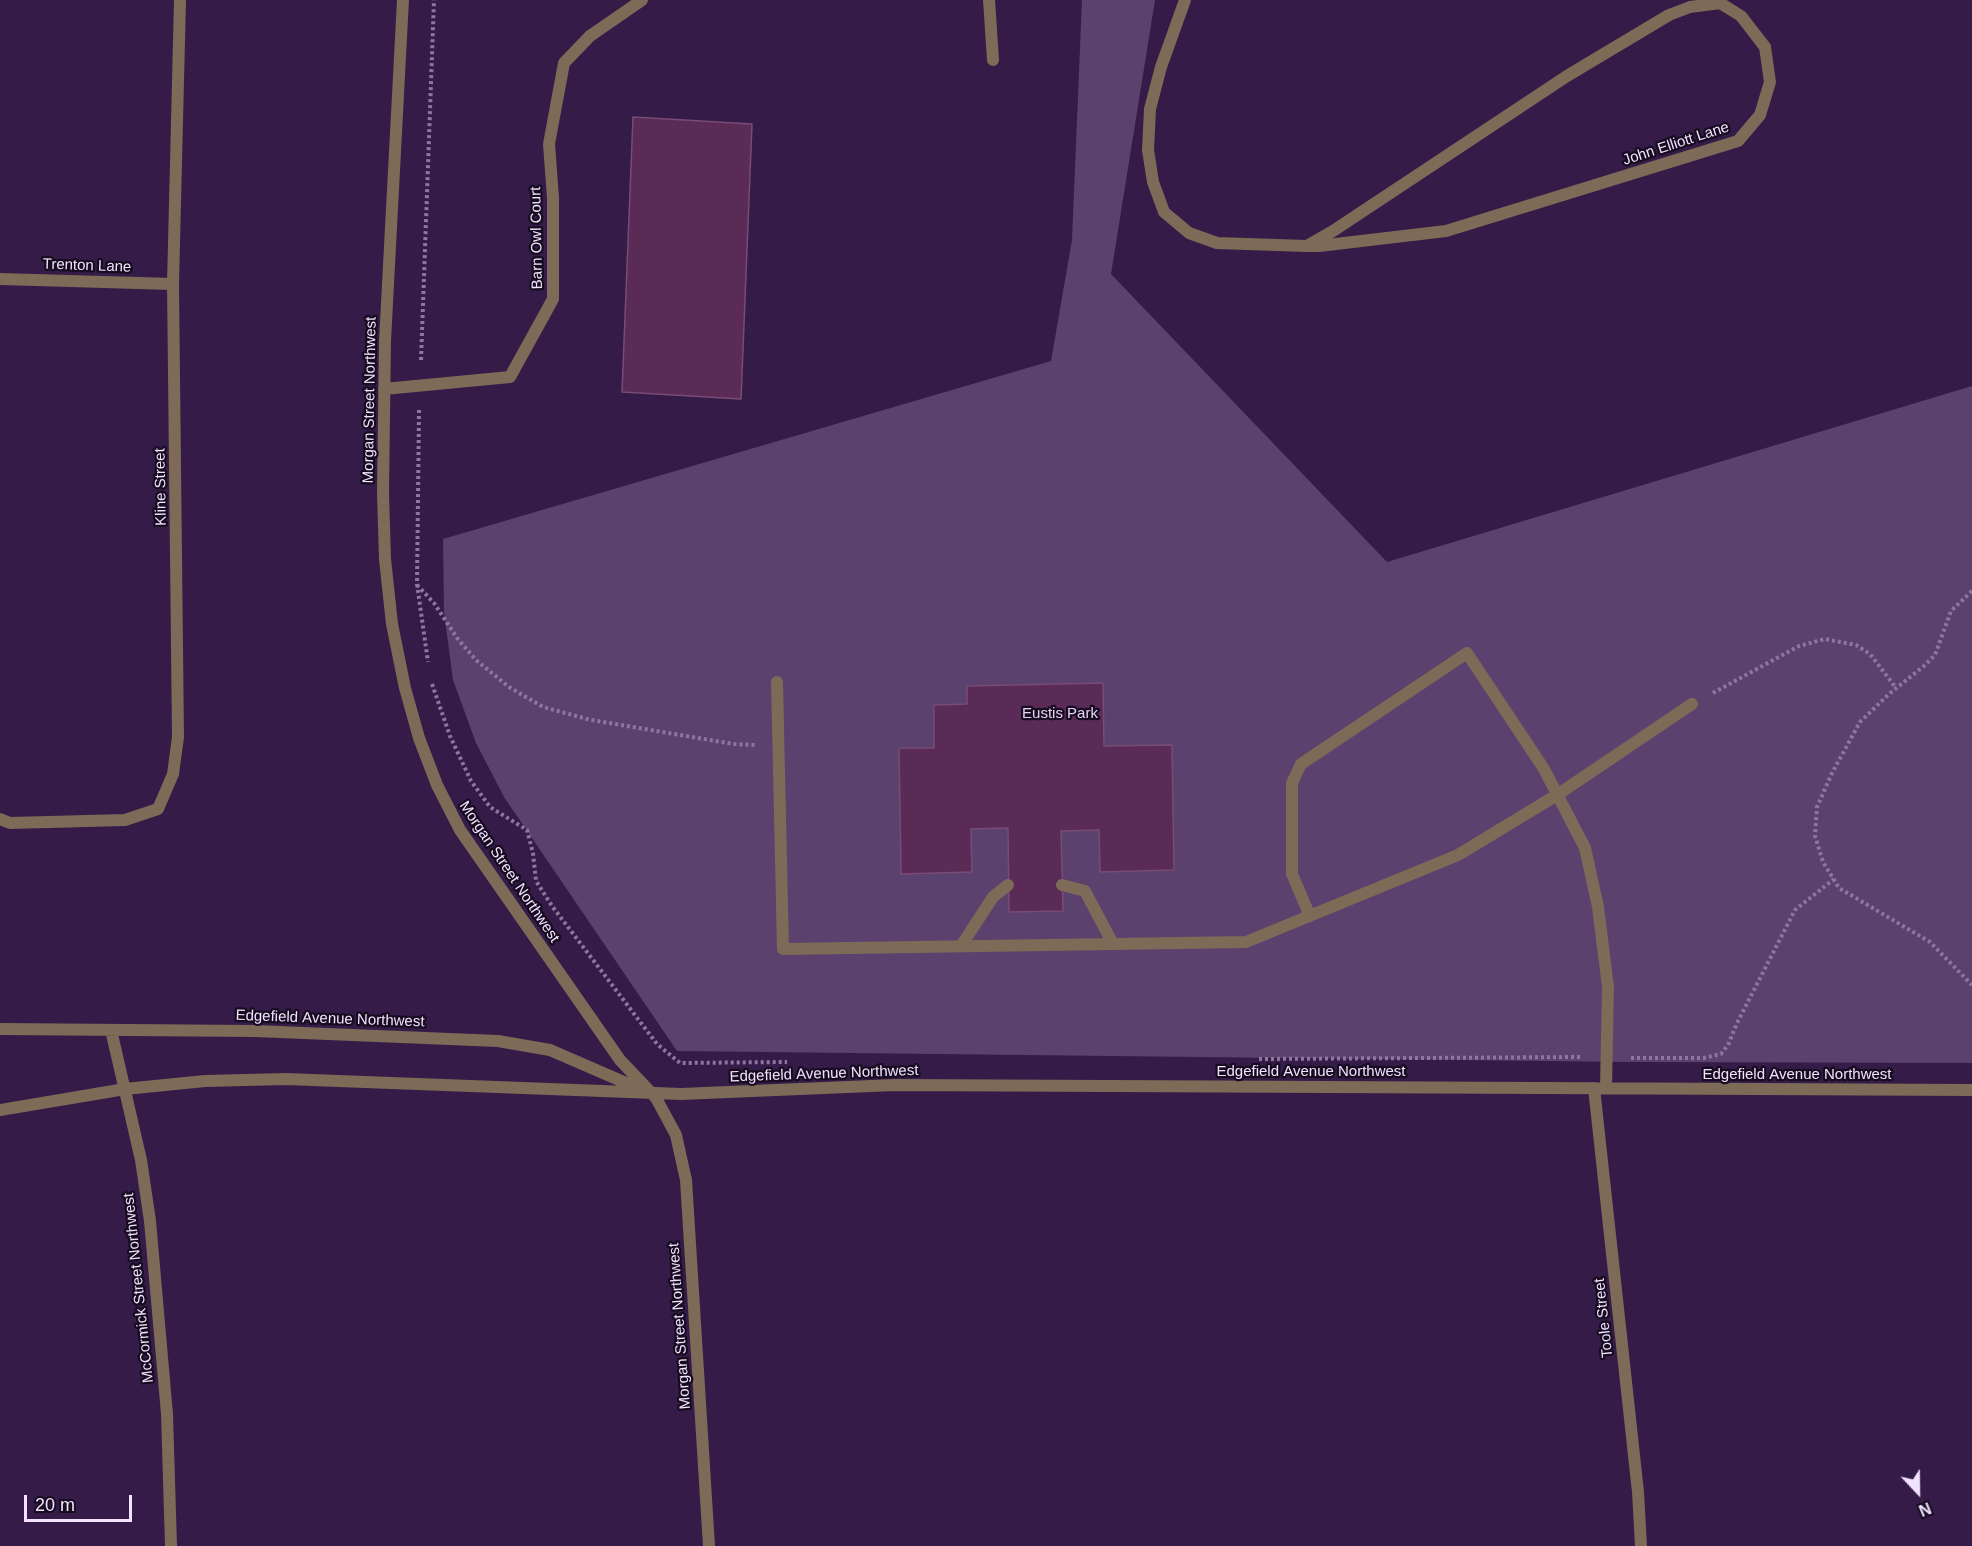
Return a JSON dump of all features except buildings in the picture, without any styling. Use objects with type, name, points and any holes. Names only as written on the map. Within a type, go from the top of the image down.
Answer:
[{"type":"street","name":"Kline Street","points":[[0,819],[10,823],[125,820],[158,809],[173,774],[178,737],[173,284],[180,0]]},
{"type":"street","name":"Morgan Street Northwest","points":[[402,0],[384,389],[382,494],[385,559],[392,624],[405,688],[419,738],[437,785],[460,830],[620,1060],[656,1098],[676,1135],[686,1180],[709,1546]]},
{"type":"street","name":"Barn Owl Court","points":[[384,389],[510,377],[553,299],[553,198],[549,144],[564,63],[590,36],[642,0]]},
{"type":"street","points":[[989,0],[993,60]]},
{"type":"street","name":"John Elliott Lane","points":[[1185,0],[1161,67],[1150,109],[1148,150],[1153,182],[1164,212],[1189,233],[1216,243],[1307,246],[1319,246],[1446,231],[1738,141],[1760,115],[1770,82],[1765,47],[1741,16],[1720,3],[1690,6],[1669,15],[1567,76],[1307,246]]},
{"type":"street","name":"Trenton Lane","points":[[0,279],[173,284]]},
{"type":"street","name":"Toole Street","points":[[1310,916],[1292,874],[1292,783],[1301,764],[1467,653],[1544,769],[1585,848],[1598,907],[1608,987],[1606,1057],[1600,1088],[1638,1492],[1641,1546]]},
{"type":"street","points":[[777,682],[783,950],[1246,942],[1458,855],[1557,795],[1692,704]]},
{"type":"street","points":[[961,946],[993,897],[1008,885]]},
{"type":"street","points":[[1062,885],[1085,891],[1113,944]]},
{"type":"street","name":"Edgefield Avenue Northwest","points":[[0,1029],[255,1031],[498,1041],[550,1050],[588,1068],[650,1092]]},
{"type":"street","name":"McCormick Street Northwest","points":[[111,1030],[141,1160],[150,1221],[167,1414],[171,1546]]},
{"type":"street","name":"Edgefield Avenue Northwest","points":[[0,1110],[124,1089],[205,1081],[286,1079],[681,1094],[895,1085],[1972,1090]]},
{"type":"path","points":[[428,665],[417,584],[417,463],[434,0]]},
{"type":"path","points":[[417,584],[476,660],[509,687],[543,707],[591,720],[732,744],[779,745]]},
{"type":"path","points":[[1972,591],[1951,611],[1935,655],[1860,722],[1832,773],[1817,807],[1815,836],[1823,862],[1839,888],[1930,942],[1972,985]]},
{"type":"path","points":[[1692,704],[1799,645],[1825,639],[1856,645],[1870,654],[1896,688]]},
{"type":"path","points":[[430,676],[450,736],[471,781],[490,807],[527,830],[533,853],[536,881],[552,906],[657,1044],[680,1063],[796,1062]]},
{"type":"path","points":[[1257,1059],[1704,1058],[1721,1054],[1728,1045],[1795,910],[1834,879]]},
{"type":"green space","name":"Eustis Park","points":[[1082,0],[1155,0],[1111,274],[1387,562],[1972,386],[1972,1063],[1633,1062],[677,1051],[504,797],[476,743],[453,680],[444,612],[443,539],[1051,361],[1072,240]]}]
